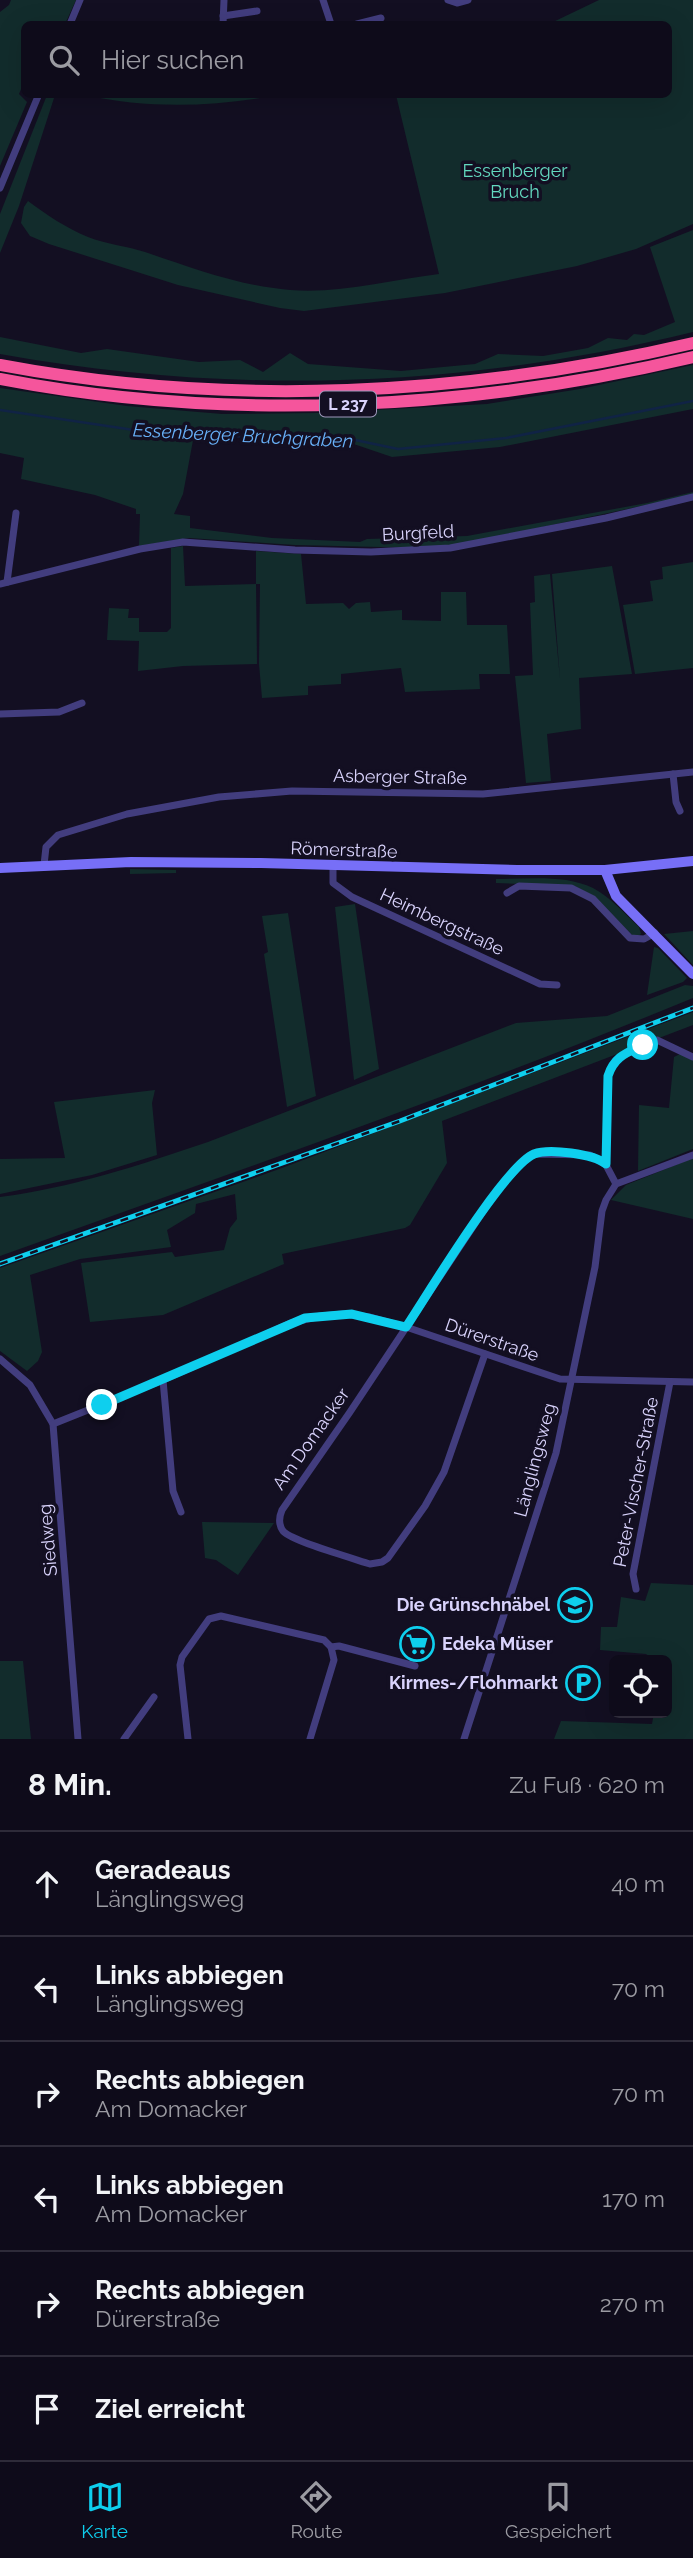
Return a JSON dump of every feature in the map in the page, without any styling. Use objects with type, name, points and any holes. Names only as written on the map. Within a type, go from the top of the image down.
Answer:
[{"type":"highway","name":"L 237","points":[[0,365],[144,385],[274,391],[365,390],[475,382],[528,375],[693,343]]},
{"type":"highway","name":"L 237","points":[[0,379],[165,400],[331,405],[401,402],[544,387],[693,357]]},
{"type":"street","points":[[71,21],[80,0]]},
{"type":"street","points":[[224,0],[223,20],[257,11]]},
{"type":"street","points":[[323,0],[330,21]]},
{"type":"street","points":[[448,0],[457,3],[468,0]]},
{"type":"street","points":[[369,21],[381,18]]},
{"type":"street","points":[[0,188],[37,98]]},
{"type":"street","name":"Burgfeld","points":[[4,583],[140,549],[183,542],[302,550],[435,550],[470,546],[693,497]]},
{"type":"street","points":[[4,583],[16,513]]},
{"type":"street","points":[[0,714],[59,712],[82,703]]},
{"type":"street","name":"Asberger Straße","points":[[44,865],[46,847],[53,838],[127,814],[187,801],[292,791],[483,794],[693,772]]},
{"type":"street","points":[[673,774],[676,802],[680,811]]},
{"type":"street","name":"Römerstraße","points":[[0,868],[131,862],[605,870],[693,861]]},
{"type":"street","name":"Heimbergstraße","points":[[333,865],[333,883],[352,897],[540,984],[557,985]]},
{"type":"street","points":[[605,870],[616,896],[693,974]]},
{"type":"street","points":[[507,893],[519,886],[571,888],[593,899],[630,938],[644,939],[655,933]]},
{"type":"street","points":[[693,1057],[657,1040],[621,1056],[611,1065],[608,1076],[606,1164],[617,1184],[693,1155]]},
{"type":"street","name":"Am Domacker","points":[[485,1354],[444,1472],[425,1506],[388,1558],[370,1564],[288,1536],[279,1521],[282,1510],[498,1189],[526,1159],[542,1152],[590,1155],[606,1164]]},
{"type":"street","name":"Länglingsweg","points":[[464,1739],[556,1453],[595,1268],[602,1211],[617,1184]]},
{"type":"street","name":"Dürerstraße","points":[[53,1424],[305,1318],[352,1314],[406,1327],[560,1379],[693,1382]]},
{"type":"street","name":"Siedweg","points":[[0,1359],[30,1385],[53,1424],[78,1739]]},
{"type":"street","points":[[163,1380],[173,1491],[181,1512]]},
{"type":"street","name":"Peter-Vischer-Straße","points":[[636,1589],[633,1574],[670,1382]]},
{"type":"street","points":[[188,1739],[180,1665],[182,1657],[209,1619],[221,1616],[324,1640],[331,1647],[334,1660],[310,1739]]},
{"type":"street","points":[[331,1647],[339,1646],[415,1666]]},
{"type":"street","points":[[124,1739],[154,1697]]},
{"type":"green space","points":[[11,0],[76,0],[66,21],[21,21],[19,94],[27,102],[0,166],[0,12]]},
{"type":"green space","name":"Essenberger Bruch","points":[[599,0],[693,0],[693,224],[636,249],[577,266],[445,293],[304,311],[178,285],[49,244],[30,236],[21,223],[28,201],[72,230],[88,237],[145,252],[216,276],[271,288],[327,290],[439,274],[397,98],[672,98],[672,21],[555,21]]},
{"type":"green space","points":[[46,98],[54,98],[19,206],[0,253],[0,214]]},
{"type":"green space","points":[[98,98],[257,98],[181,105]]},
{"type":"green space","points":[[693,230],[693,332],[607,351],[434,375],[348,380],[174,376],[0,354],[0,337],[81,353],[107,349],[199,362],[240,360],[263,372],[290,353],[308,364],[401,371],[475,364],[498,354],[543,356],[588,348],[608,338],[627,340],[634,334],[644,335],[675,322],[650,247]]},
{"type":"green space","points":[[693,365],[693,409],[500,447],[392,457],[336,438],[194,435],[183,494],[174,514],[190,516],[190,528],[272,538],[360,542],[367,539],[467,536],[693,492],[693,495],[467,543],[422,548],[295,545],[189,538],[139,546],[140,514],[136,514],[136,509],[95,495],[21,479],[24,458],[0,453],[0,388],[127,406],[222,414],[318,413],[487,404],[580,389]]},
{"type":"green space","points":[[183,546],[185,586],[256,584],[257,664],[183,666],[138,671],[139,641],[107,640],[109,608],[129,609],[128,618],[139,618],[139,632],[167,632],[171,628],[171,548]]},
{"type":"green space","points":[[256,551],[301,554],[306,604],[343,603],[349,609],[356,603],[370,602],[371,612],[402,610],[402,620],[441,621],[441,592],[466,592],[467,625],[507,625],[510,674],[479,674],[480,689],[405,692],[401,668],[341,674],[341,684],[308,686],[308,695],[262,698],[259,664],[260,584],[256,584]]},
{"type":"green space","points":[[693,562],[693,668],[635,674],[623,605],[653,601],[650,581],[663,579],[662,567]]},
{"type":"green space","points":[[612,566],[632,674],[579,678],[581,729],[547,734],[551,781],[526,783],[515,676],[533,675],[530,603],[535,602],[534,576],[550,574],[560,679],[552,574]]},
{"type":"green space","points":[[130,869],[176,870],[176,873],[130,874]]},
{"type":"green space","points":[[546,878],[593,888],[639,927],[641,934],[633,936],[595,897],[575,886],[496,883],[496,879]]},
{"type":"green space","points":[[355,904],[379,1069],[354,1080],[335,907]]},
{"type":"green space","points":[[288,913],[316,1096],[287,1107],[264,954],[268,952],[262,916]]},
{"type":"green space","points":[[693,931],[693,965],[664,934]]},
{"type":"green space","points":[[654,947],[687,978],[683,982],[647,995]]},
{"type":"green space","points":[[685,985],[693,986],[693,998],[607,1033],[348,1131],[0,1256],[0,1197],[79,1182],[208,1142],[516,1023],[607,1016]]},
{"type":"green space","points":[[693,1012],[693,1025],[442,1121],[447,1163],[410,1225],[405,1228],[282,1254],[284,1264],[163,1315],[90,1322],[81,1263],[172,1252],[175,1257],[224,1250],[230,1228],[237,1219],[235,1194],[196,1204],[195,1213],[167,1230],[171,1247],[80,1259],[30,1275],[42,1352],[38,1361],[27,1371],[0,1351],[0,1268],[282,1168]]},
{"type":"green space","points":[[680,1054],[693,1060],[693,1149],[638,1171],[639,1105],[669,1108],[674,1057]]},
{"type":"green space","points":[[155,1090],[152,1103],[157,1155],[92,1175],[0,1194],[0,1159],[65,1158],[54,1102]]},
{"type":"green space","points":[[693,1158],[693,1219],[611,1200],[626,1185]]},
{"type":"green space","points":[[202,1522],[274,1523],[238,1575],[216,1560],[205,1558]]},
{"type":"green space","points":[[651,1583],[693,1585],[693,1739],[554,1739],[561,1721],[652,1724],[653,1718],[672,1718],[672,1655],[600,1650],[601,1627],[617,1627],[621,1597],[645,1601]]},
{"type":"green space","points":[[0,1661],[23,1661],[31,1739],[0,1739]]},
{"type":"waterway","name":"Essenberger Bruchgraben","points":[[0,410],[154,433],[280,438],[336,436],[398,449],[506,438],[693,401]]},
{"type":"railway","points":[[0,1264],[400,1121],[693,1008]]},
{"type":"place","name":"Die Grünschnäbel","points":[[575,1605]]},
{"type":"place","name":"Edeka Müser","points":[[417,1644]]},
{"type":"place","name":"Kirmes-/Flohmarkt","points":[[583,1683]]},
{"type":"route","points":[[102,1405],[305,1318],[352,1314],[406,1327],[498,1189],[526,1159],[542,1152],[590,1155],[606,1164],[608,1076],[611,1065],[621,1056],[643,1045]]}]
